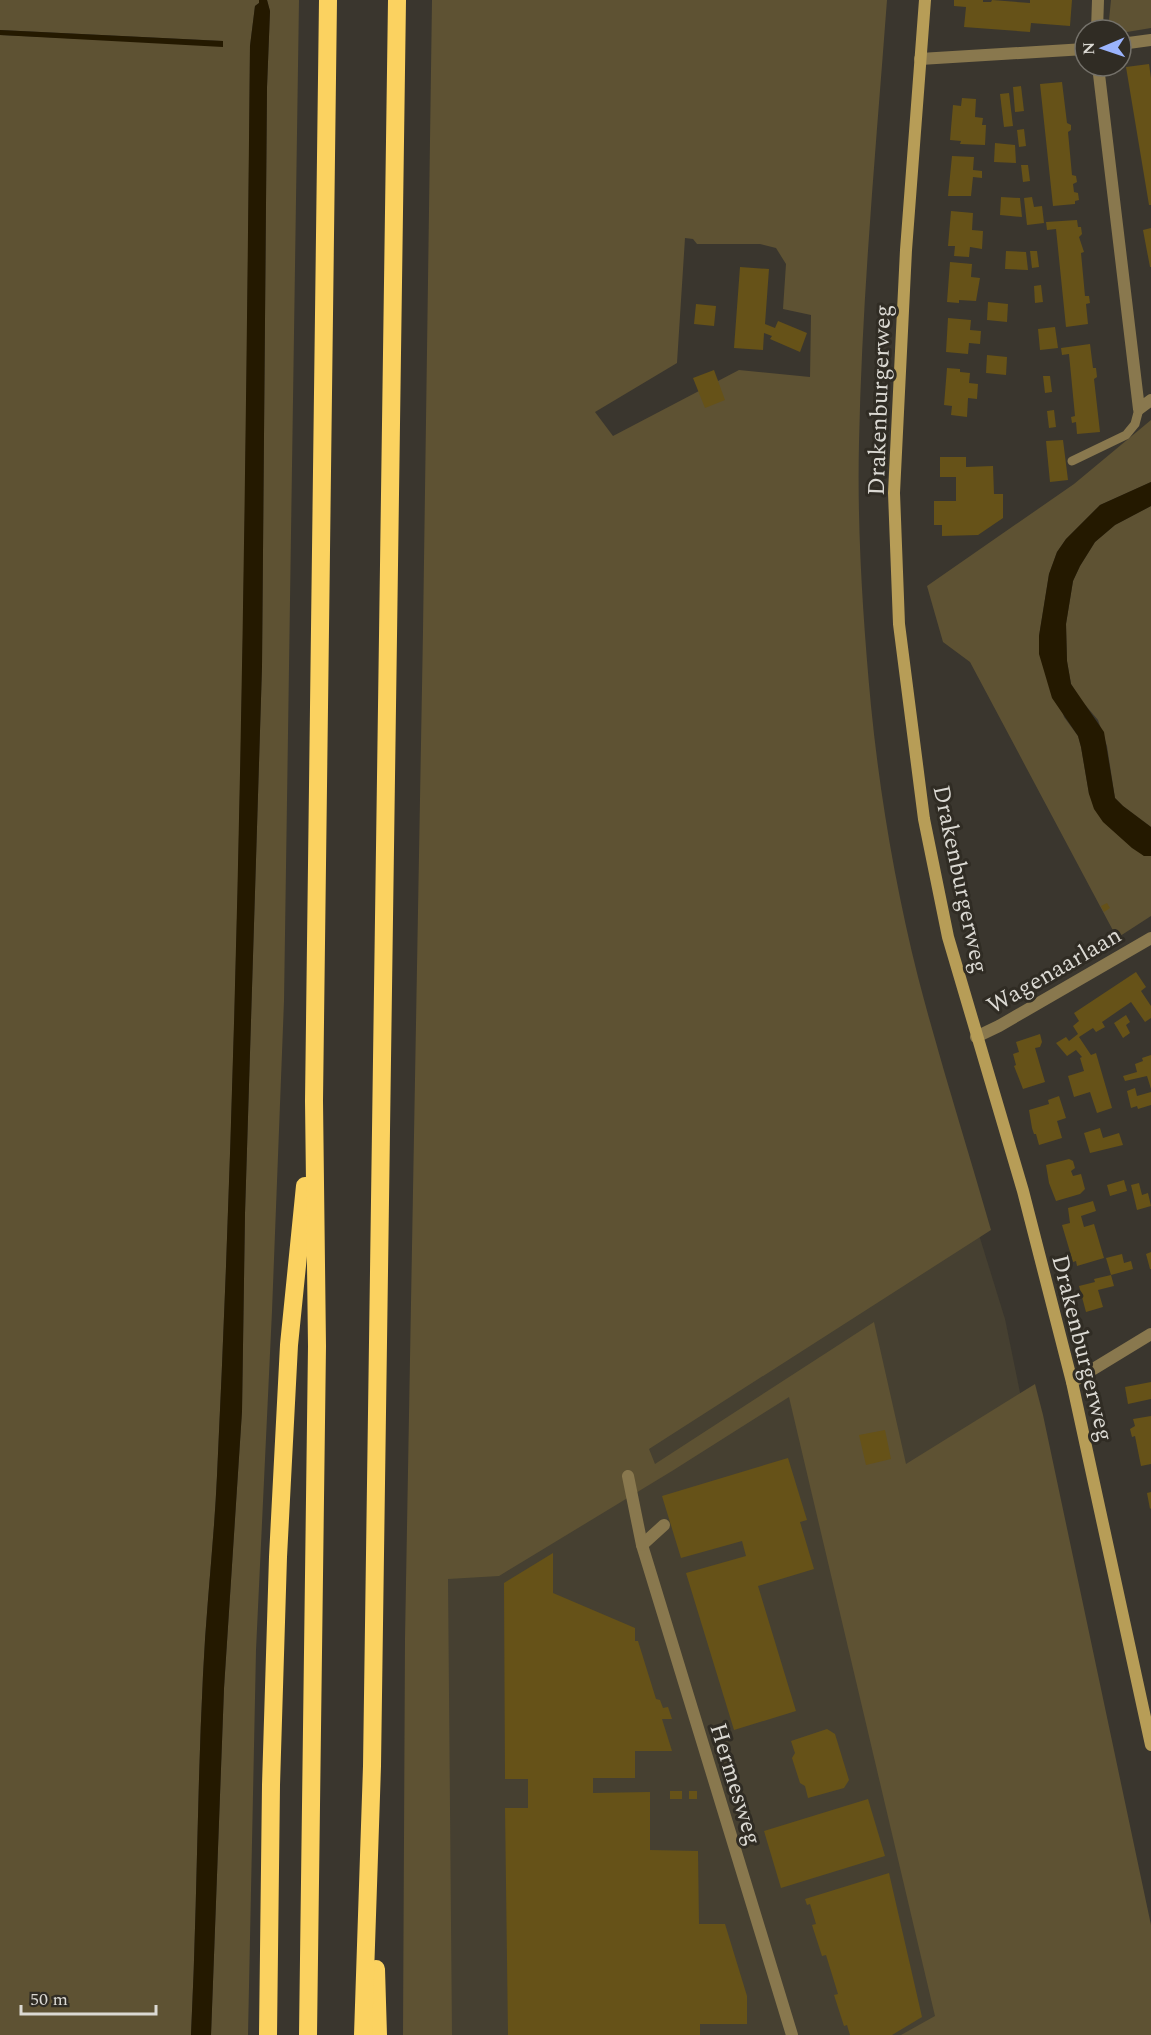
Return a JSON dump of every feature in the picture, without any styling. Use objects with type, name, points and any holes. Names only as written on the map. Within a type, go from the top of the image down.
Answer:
[{"type":"highway","points":[[308,2035],[317,1346],[314,1101],[328,0]]},
{"type":"highway","points":[[363,2035],[372,1766],[397,0]]},
{"type":"highway","points":[[268,2035],[271,1785],[278,1557],[289,1345],[314,1101]]},
{"type":"highway","points":[[372,1766],[378,2035]]},
{"type":"main road","name":"Drakenburgerweg","points":[[925,0],[906,250],[894,494],[899,624],[924,819],[948,937],[1023,1191],[1072,1382],[1151,1745]]},
{"type":"street","points":[[1097,18],[1098,0]]},
{"type":"street","points":[[1133,42],[1151,40]]},
{"type":"street","points":[[920,59],[1073,50]]},
{"type":"street","points":[[1099,78],[1139,409]]},
{"type":"street","points":[[1139,409],[1151,400]]},
{"type":"street","name":"Wagenaarlaan","points":[[976,1037],[1151,938]]},
{"type":"street","points":[[1072,1382],[1151,1334]]},
{"type":"street","name":"Hermesweg","points":[[628,1476],[642,1545],[792,2035]]},
{"type":"street","points":[[642,1545],[664,1526]]},
{"type":"lane","points":[[1072,460],[1126,435],[1135,424],[1139,409]]},
{"type":"shaded area","points":[[0,0],[259,0],[255,6],[250,46],[244,583],[231,1119],[217,1476],[204,1650],[191,2035],[0,2035],[0,35],[108,40],[223,41],[0,30]]},
{"type":"shaded area","points":[[259,0],[267,0],[270,11],[267,87],[262,666],[245,1213],[242,1411],[224,1688],[211,2035],[191,2035],[204,1650],[217,1476],[231,1119],[243,583],[250,46],[255,6]]},
{"type":"shaded area","points":[[267,0],[299,0],[284,1001],[256,1650],[248,2035],[211,2035],[224,1688],[242,1411],[245,1213],[262,666],[267,87],[270,11]]},
{"type":"shaded area","points":[[432,0],[887,0],[866,277],[859,443],[860,542],[868,673],[884,809],[910,944],[935,1041],[991,1230],[649,1449],[655,1464],[874,1322],[906,1464],[1035,1384],[1151,1925],[1151,2035],[901,2035],[935,2016],[789,1397],[499,1576],[448,1579],[452,2035],[403,2035],[405,1639]],"holes":[[[685,238],[693,239],[697,244],[760,244],[776,248],[786,264],[783,309],[811,315],[810,377],[739,370],[613,436],[595,412],[677,363]]]},
{"type":"shaded area","points":[[1111,0],[1151,0],[1151,28],[1133,31],[1133,18],[1109,18]]},
{"type":"shaded area","points":[[0,30],[223,41],[223,47],[0,35]]},
{"type":"shaded area","points":[[1151,420],[1151,482],[1100,505],[1066,539],[1057,552],[1049,574],[1039,636],[1064,717],[1078,736],[1089,794],[1144,856],[1151,856],[1151,916],[1117,938],[970,662],[943,642],[927,586],[1074,484]]},
{"type":"shaded area","points":[[1151,482],[1151,506],[1115,525],[1095,542],[1080,566],[1073,581],[1066,624],[1067,661],[1071,684],[1104,732],[1115,798],[1151,827],[1151,856],[1144,856],[1103,822],[1094,809],[1078,736],[1052,698],[1039,654],[1039,636],[1049,574],[1057,552],[1066,539],[1100,505]]},
{"type":"shaded area","points":[[1151,506],[1151,827],[1115,798],[1107,746],[1098,720],[1071,684],[1067,661],[1066,624],[1073,581],[1095,542],[1115,525]]},
{"type":"shaded area","points":[[971,1209],[1005,1319],[1151,2035],[435,2035],[439,1543]]},
{"type":"building","points":[[954,0],[1030,3],[1030,0],[1072,0],[1070,26],[1031,23],[1030,32],[964,27],[966,7],[954,6]]},
{"type":"building","points":[[1149,64],[1151,78],[1151,205],[1149,205],[1128,78],[1133,78],[1133,66]]},
{"type":"building","points":[[1062,82],[1067,123],[1071,125],[1071,130],[1068,132],[1072,175],[1076,176],[1077,182],[1073,184],[1074,192],[1078,193],[1079,200],[1075,201],[1075,204],[1053,206],[1040,84]]},
{"type":"building","points":[[1021,86],[1024,111],[1015,112],[1013,87]]},
{"type":"building","points":[[1009,93],[1013,126],[1004,127],[1000,94]]},
{"type":"building","points":[[962,98],[976,99],[975,117],[983,118],[982,125],[986,125],[985,145],[960,144],[961,141],[950,140],[953,105],[961,106]]},
{"type":"building","points":[[1024,129],[1026,146],[1019,147],[1017,130]]},
{"type":"building","points":[[995,143],[1015,145],[1016,163],[994,162]]},
{"type":"building","points":[[952,156],[974,157],[973,170],[982,171],[982,178],[973,177],[971,196],[948,196]]},
{"type":"building","points":[[1021,165],[1028,165],[1030,181],[1023,182]]},
{"type":"building","points":[[1001,197],[1020,198],[1022,217],[1000,215]]},
{"type":"building","points":[[1032,197],[1034,207],[1042,206],[1044,223],[1027,225],[1024,198]]},
{"type":"building","points":[[951,211],[973,213],[972,230],[983,231],[982,249],[970,247],[969,257],[954,256],[955,246],[948,246]]},
{"type":"building","points":[[1077,220],[1078,227],[1081,227],[1082,234],[1079,237],[1084,252],[1081,253],[1085,296],[1089,296],[1090,303],[1086,304],[1088,324],[1066,327],[1056,229],[1047,230],[1046,222]]},
{"type":"building","points":[[1151,228],[1151,267],[1150,267],[1143,230]]},
{"type":"building","points":[[1006,251],[1026,252],[1028,270],[1005,269]]},
{"type":"building","points":[[1030,251],[1037,251],[1039,267],[1032,268]]},
{"type":"building","points":[[950,262],[972,264],[971,277],[980,278],[976,301],[947,302]]},
{"type":"building","points":[[740,267],[769,269],[765,324],[775,328],[778,321],[807,333],[800,352],[770,339],[772,336],[764,333],[763,350],[734,348]]},
{"type":"building","points":[[1041,285],[1043,302],[1035,303],[1034,286]]},
{"type":"building","points":[[988,302],[1008,304],[1007,322],[987,320]]},
{"type":"building","points":[[696,304],[716,306],[714,326],[694,324]]},
{"type":"building","points":[[948,318],[971,320],[970,330],[981,331],[980,344],[969,343],[968,354],[946,352]]},
{"type":"building","points":[[1055,327],[1058,348],[1040,350],[1038,329]]},
{"type":"building","points":[[1090,344],[1093,368],[1096,368],[1097,377],[1094,379],[1100,432],[1077,434],[1076,422],[1072,423],[1071,417],[1075,416],[1069,354],[1062,355],[1061,348]]},
{"type":"building","points":[[987,355],[1007,357],[1006,375],[986,373]]},
{"type":"building","points":[[947,368],[970,373],[969,383],[978,384],[977,399],[968,398],[967,417],[951,415],[952,406],[944,405]]},
{"type":"building","points":[[714,370],[725,400],[705,408],[693,378]]},
{"type":"building","points":[[1043,376],[1050,376],[1052,392],[1045,393]]},
{"type":"building","points":[[1054,410],[1056,427],[1049,428],[1047,411]]},
{"type":"building","points":[[1063,440],[1068,480],[1050,482],[1046,441]]},
{"type":"building","points":[[940,457],[966,457],[966,467],[993,466],[994,494],[1003,494],[1003,518],[978,535],[942,536],[942,525],[934,525],[934,501],[956,501],[956,477],[940,477]]},
{"type":"building","points":[[1107,903],[1110,908],[1104,912],[1101,906]]},
{"type":"building","points":[[1136,972],[1146,987],[1141,991],[1151,1006],[1151,1018],[1145,1022],[1131,1002],[1102,1022],[1105,1027],[1096,1032],[1093,1028],[1079,1037],[1091,1055],[1096,1053],[1112,1108],[1097,1113],[1090,1092],[1074,1097],[1068,1076],[1084,1071],[1080,1058],[1082,1057],[1076,1050],[1067,1056],[1056,1043],[1066,1037],[1069,1041],[1078,1034],[1073,1026],[1079,1021],[1074,1013]]},
{"type":"building","points":[[1126,1015],[1130,1022],[1126,1025],[1130,1033],[1123,1038],[1114,1023]]},
{"type":"building","points":[[1040,1034],[1042,1042],[1040,1047],[1035,1048],[1045,1082],[1023,1089],[1014,1066],[1016,1065],[1013,1054],[1019,1052],[1016,1042]]},
{"type":"building","points":[[1151,1055],[1151,1089],[1147,1076],[1125,1081],[1123,1076],[1137,1072],[1135,1064]]},
{"type":"building","points":[[1135,1088],[1137,1096],[1151,1092],[1151,1105],[1138,1109],[1137,1106],[1131,1108],[1127,1091]]},
{"type":"building","points":[[1059,1096],[1066,1118],[1057,1121],[1062,1138],[1039,1145],[1032,1128],[1029,1110],[1049,1104],[1048,1100]]},
{"type":"building","points":[[1100,1128],[1103,1138],[1119,1133],[1123,1145],[1090,1153],[1084,1133]]},
{"type":"building","points":[[1069,1159],[1073,1161],[1075,1168],[1071,1171],[1073,1176],[1081,1174],[1085,1189],[1080,1194],[1056,1201],[1049,1183],[1046,1165]]},
{"type":"building","points":[[1124,1180],[1127,1191],[1110,1196],[1107,1185]]},
{"type":"building","points":[[1139,1183],[1142,1195],[1148,1193],[1151,1206],[1137,1210],[1131,1185]]},
{"type":"building","points":[[1093,1201],[1096,1211],[1081,1216],[1084,1227],[1094,1224],[1104,1258],[1077,1266],[1076,1261],[1073,1262],[1062,1225],[1070,1223],[1068,1208]]},
{"type":"building","points":[[1151,1252],[1151,1269],[1150,1269],[1146,1254]]},
{"type":"building","points":[[1122,1254],[1124,1263],[1131,1261],[1133,1269],[1111,1275],[1106,1258]]},
{"type":"building","points":[[1111,1275],[1114,1286],[1098,1290],[1103,1307],[1086,1312],[1079,1286]]},
{"type":"building","points":[[1151,1382],[1151,1399],[1128,1404],[1125,1387]]},
{"type":"building","points":[[1151,1416],[1151,1464],[1141,1466],[1135,1436],[1132,1437],[1130,1429],[1135,1426],[1133,1419]]},
{"type":"building","points":[[885,1430],[891,1459],[866,1465],[859,1435]]},
{"type":"building","points":[[788,1458],[807,1520],[800,1522],[814,1569],[758,1586],[796,1711],[734,1730],[686,1573],[746,1556],[742,1541],[681,1558],[662,1496]]},
{"type":"building","points":[[1151,1492],[1151,1508],[1150,1509],[1147,1493]]},
{"type":"building","points":[[553,1553],[553,1593],[635,1628],[635,1641],[638,1641],[656,1699],[660,1700],[663,1708],[668,1707],[672,1719],[662,1719],[672,1751],[635,1751],[635,1778],[593,1778],[593,1793],[650,1792],[650,1850],[698,1851],[699,1924],[725,1924],[747,1996],[747,2024],[700,2024],[700,2035],[508,2035],[505,1808],[528,1808],[528,1779],[505,1779],[504,1583]]},
{"type":"building","points":[[827,1729],[835,1734],[849,1780],[844,1788],[808,1798],[805,1786],[800,1783],[792,1758],[795,1753],[791,1741]]},
{"type":"building","points":[[670,1791],[682,1791],[682,1799],[670,1799]]},
{"type":"building","points":[[689,1791],[697,1791],[697,1799],[689,1799]]},
{"type":"building","points":[[868,1799],[885,1856],[781,1888],[764,1831]]},
{"type":"building","points":[[889,1873],[922,2017],[892,2035],[850,2035],[847,2025],[844,2026],[834,1995],[838,1994],[826,1955],[822,1956],[812,1925],[816,1924],[810,1904],[807,1905],[805,1899]]}]
